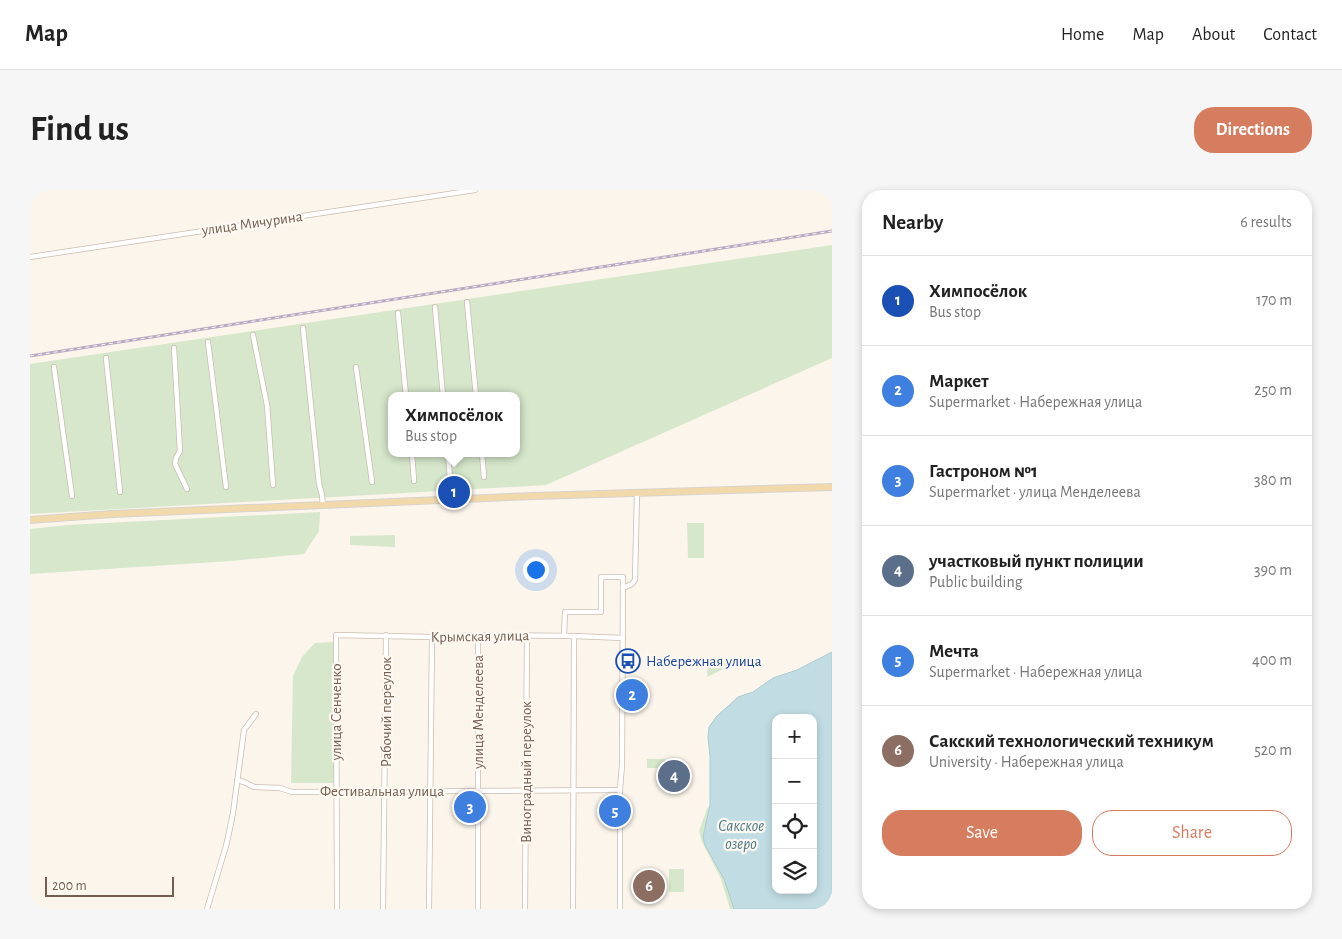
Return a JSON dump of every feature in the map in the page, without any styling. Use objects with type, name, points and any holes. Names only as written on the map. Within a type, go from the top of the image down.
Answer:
[{"type":"main road","points":[[30,520],[112,514],[534,496],[832,486]]},
{"type":"street","name":"улица Мичурина","points":[[30,257],[475,190]]},
{"type":"street","points":[[467,302],[476,392]]},
{"type":"street","points":[[435,307],[443,392]]},
{"type":"street","points":[[398,313],[406,392]]},
{"type":"street","points":[[303,328],[319,484],[323,506]]},
{"type":"street","points":[[253,335],[267,405],[273,485]]},
{"type":"street","points":[[208,342],[226,487]]},
{"type":"street","points":[[174,348],[180,451],[175,464],[187,488]]},
{"type":"street","points":[[106,358],[120,492]]},
{"type":"street","points":[[54,367],[72,496]]},
{"type":"street","points":[[356,367],[372,482]]},
{"type":"street","points":[[412,457],[414,481]]},
{"type":"street","points":[[448,457],[450,479]]},
{"type":"street","points":[[482,457],[484,477]]},
{"type":"street","points":[[623,588],[632,584],[635,580],[637,493]]},
{"type":"street","points":[[564,636],[565,612],[601,612],[601,577],[623,577],[620,909]]},
{"type":"street","name":"Крымская улица","points":[[336,635],[432,638],[478,635],[623,638]]},
{"type":"street","name":"улица Сенченко","points":[[336,635],[337,909]]},
{"type":"street","name":"улица Менделеева","points":[[478,635],[478,909]]},
{"type":"street","name":"Рабочий переулок","points":[[384,909],[386,636]]},
{"type":"street","name":"Виноградный переулок","points":[[525,909],[527,636]]},
{"type":"street","points":[[573,909],[574,636]]},
{"type":"street","points":[[429,909],[432,638]]},
{"type":"street","points":[[207,909],[226,846],[244,730],[256,714]]},
{"type":"street","name":"Фестивальная улица","points":[[237,780],[254,787],[280,788],[292,792],[620,790]]},
{"type":"green space","points":[[832,245],[832,358],[546,485],[30,514],[30,364]]},
{"type":"green space","points":[[320,512],[319,531],[304,554],[231,561],[30,574],[30,529],[68,525]]},
{"type":"green space","points":[[687,523],[704,523],[704,558],[688,558]]},
{"type":"green space","points":[[395,535],[395,547],[350,545],[350,536]]},
{"type":"green space","points":[[334,642],[334,783],[291,783],[293,676],[302,657],[315,643]]},
{"type":"green space","points":[[708,657],[734,660],[734,664],[707,677]]},
{"type":"green space","points":[[647,759],[665,759],[665,768],[647,768]]},
{"type":"green space","points":[[710,805],[703,837],[705,845],[724,879],[734,909],[730,909],[721,879],[702,842],[699,831]]},
{"type":"green space","points":[[669,869],[684,869],[684,892],[669,892]]},
{"type":"water","name":"Сакское озеро","points":[[832,652],[832,909],[734,909],[724,879],[705,845],[703,837],[710,805],[709,727],[717,716],[738,697],[753,692],[773,678],[797,670]]},
{"type":"railway","points":[[30,356],[832,231]]},
{"type":"place","name":"Химпосёлок","points":[[454,492]]},
{"type":"place","name":"Набережная улица","points":[[628,661]]},
{"type":"place","name":"Маркет","points":[[632,695]]},
{"type":"place","name":"участковый пункт полиции","points":[[674,776]]},
{"type":"place","name":"Гастроном №1","points":[[470,807]]},
{"type":"place","name":"Мечта","points":[[615,811]]},
{"type":"place","name":"Сакский технологический техникум","points":[[649,886]]}]
